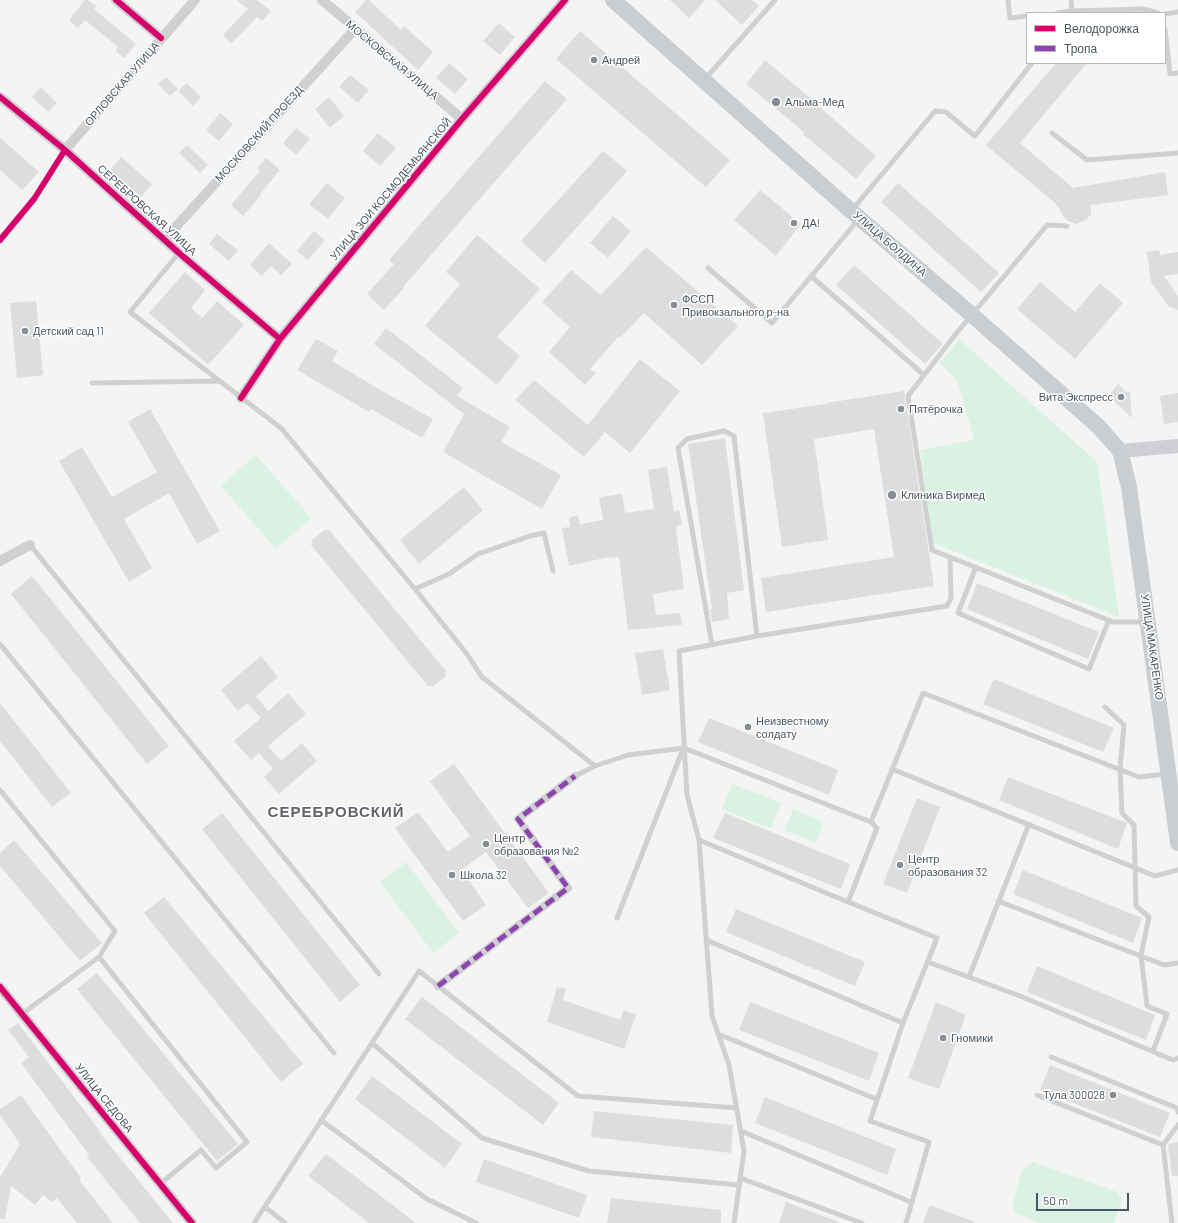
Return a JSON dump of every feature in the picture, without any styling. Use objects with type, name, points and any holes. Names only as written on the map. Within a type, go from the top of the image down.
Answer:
[{"type":"main road","name":"УЛИЦА БОЛДИНА","points":[[613,0],[1099,427],[1120,451]]},
{"type":"main road","points":[[1120,451],[1178,446]]},
{"type":"main road","name":"УЛИЦА МАКАРЕНКО","points":[[1120,451],[1129,487],[1178,843]]},
{"type":"street","points":[[116,0],[161,38]]},
{"type":"street","name":"ОРЛОВСКАЯ УЛИЦА","points":[[65,150],[195,0]]},
{"type":"street","name":"МОСКОВСКАЯ УЛИЦА","points":[[322,0],[462,119]]},
{"type":"street","name":"УЛИЦА ЗОИ КОСМОДЕМЬЯНСКОЙ","points":[[241,398],[280,339],[462,119],[565,0]]},
{"type":"street","name":"МОСКОВСКИЙ ПРОЕЗД","points":[[164,240],[355,29]]},
{"type":"street","name":"СЕРЕБРОВСКАЯ УЛИЦА","points":[[0,97],[65,150],[178,253],[280,339]]},
{"type":"street","points":[[0,561],[30,545]]},
{"type":"street","points":[[438,986],[568,888],[518,819],[575,776]]},
{"type":"street","name":"УЛИЦА СЕДОВА","points":[[0,987],[192,1223]]},
{"type":"lane","points":[[704,80],[775,0]]},
{"type":"lane","points":[[1008,0],[1010,18],[1026,16]]},
{"type":"lane","points":[[1071,0],[1071,12],[1143,9],[1154,12]]},
{"type":"lane","points":[[1166,14],[1178,12]]},
{"type":"lane","points":[[1166,38],[1170,74],[1178,73]]},
{"type":"lane","points":[[708,268],[772,323],[811,276],[855,214],[935,110],[946,112],[975,136],[1031,64]]},
{"type":"lane","points":[[1052,133],[1086,160],[1178,153]]},
{"type":"lane","points":[[1067,226],[1047,225],[972,315],[908,396],[932,550],[1113,622],[1148,622]]},
{"type":"lane","points":[[178,253],[130,312],[281,428],[415,589],[467,654],[482,677],[595,766]]},
{"type":"lane","points":[[811,276],[924,375]]},
{"type":"lane","points":[[92,383],[220,381]]},
{"type":"lane","points":[[712,645],[678,448],[687,439],[724,431],[734,436],[757,636]]},
{"type":"lane","points":[[415,589],[449,574],[478,554],[530,536],[544,533],[553,571]]},
{"type":"lane","points":[[30,545],[379,974]]},
{"type":"lane","points":[[734,1223],[744,1151],[729,1065],[712,1016],[699,840],[687,795],[679,651],[757,636],[947,606],[951,598],[950,557]]},
{"type":"lane","points":[[976,567],[958,613],[1090,669],[1109,620]]},
{"type":"lane","points":[[0,644],[334,1053]]},
{"type":"lane","points":[[871,822],[923,693],[1139,777],[1169,774]]},
{"type":"lane","points":[[1105,707],[1124,725],[1120,769],[1122,813],[1134,826],[1136,906],[1149,917],[1141,955],[1148,1006],[1167,1014],[1153,1051]]},
{"type":"lane","points":[[617,918],[684,748]]},
{"type":"lane","points":[[575,776],[595,766],[628,754],[684,748],[871,822],[877,828],[848,902]]},
{"type":"lane","points":[[892,769],[1156,876],[1178,870]]},
{"type":"lane","points":[[0,790],[115,931],[99,957],[22,1014]]},
{"type":"lane","points":[[969,977],[1029,824]]},
{"type":"lane","points":[[699,840],[937,938],[904,1023],[876,1100],[870,1121],[929,1142],[906,1223]]},
{"type":"lane","points":[[998,901],[1164,965],[1178,963]]},
{"type":"lane","points":[[706,940],[904,1023]]},
{"type":"lane","points":[[99,957],[247,1142],[216,1168],[201,1150],[160,1184]]},
{"type":"lane","points":[[928,962],[1020,996],[1173,1060],[1178,1058]]},
{"type":"lane","points":[[254,1223],[419,971],[578,1096],[737,1108]]},
{"type":"lane","points":[[718,1034],[876,1100]]},
{"type":"lane","points":[[372,1043],[482,1138],[589,1171],[739,1186]]},
{"type":"lane","points":[[1051,1057],[1177,1108],[1178,1112]]},
{"type":"lane","points":[[1037,1095],[1163,1145]]},
{"type":"lane","points":[[321,1120],[427,1200],[476,1223]]},
{"type":"lane","points":[[1172,1223],[1163,1145],[1178,1126]]},
{"type":"lane","points":[[740,1131],[912,1202]]},
{"type":"lane","points":[[740,1178],[862,1223]]},
{"type":"lane","points":[[264,1207],[285,1223]]},
{"type":"green space","points":[[959,339],[1097,462],[1119,617],[933,543],[920,450],[973,440],[973,435],[957,380],[940,363]]},
{"type":"green space","points":[[256,455],[311,518],[276,549],[221,486]]},
{"type":"green space","points":[[732,784],[781,803],[771,829],[722,809]]},
{"type":"green space","points":[[793,809],[823,822],[816,843],[785,830]]},
{"type":"green space","points":[[406,862],[459,933],[433,953],[380,882]]},
{"type":"green space","points":[[1033,1162],[1117,1192],[1122,1199],[1114,1223],[1039,1223],[1016,1213],[1012,1206],[1022,1170]]},
{"type":"building","points":[[85,0],[88,0],[96,6],[94,9],[136,44],[124,58],[115,50],[118,47],[85,20],[78,28],[69,20]]},
{"type":"building","points":[[236,0],[257,0],[271,11],[262,21],[257,17],[231,44],[223,35],[248,9]]},
{"type":"building","points":[[366,0],[369,0],[401,30],[404,26],[433,52],[418,70],[355,12]]},
{"type":"building","points":[[670,0],[705,0],[689,18]]},
{"type":"building","points":[[715,0],[752,0],[759,6],[742,25]]},
{"type":"building","points":[[499,23],[515,37],[500,55],[483,41]]},
{"type":"building","points":[[580,31],[730,160],[706,187],[556,59]]},
{"type":"building","points":[[765,60],[876,156],[856,179],[803,134],[804,132],[746,84]]},
{"type":"building","points":[[449,63],[468,79],[455,94],[436,78]]},
{"type":"building","points":[[1055,64],[1086,64],[1020,143],[1073,188],[1165,172],[1168,195],[1091,205],[1091,214],[1086,220],[1076,224],[1068,221],[1055,203],[986,145]]},
{"type":"building","points":[[350,75],[369,90],[358,103],[339,87]]},
{"type":"building","points":[[166,77],[178,89],[170,96],[158,84]]},
{"type":"building","points":[[545,81],[567,99],[384,310],[367,294],[394,264],[389,260]]},
{"type":"building","points":[[187,83],[201,97],[193,106],[178,91]]},
{"type":"building","points":[[41,87],[57,103],[48,112],[32,97]]},
{"type":"building","points":[[329,97],[344,116],[330,128],[315,109]]},
{"type":"building","points":[[220,113],[233,124],[219,141],[206,130]]},
{"type":"building","points":[[296,128],[310,139],[296,155],[283,143]]},
{"type":"building","points":[[378,133],[396,148],[380,166],[363,151]]},
{"type":"building","points":[[0,138],[39,172],[22,190],[0,170]]},
{"type":"building","points":[[187,145],[208,165],[200,173],[179,153]]},
{"type":"building","points":[[603,151],[627,171],[545,263],[521,241]]},
{"type":"building","points":[[121,157],[152,184],[141,197],[110,170]]},
{"type":"building","points":[[266,158],[280,170],[243,216],[231,205],[260,171],[257,168]]},
{"type":"building","points":[[327,183],[345,198],[328,219],[309,204]]},
{"type":"building","points":[[898,183],[999,273],[981,292],[881,202]]},
{"type":"building","points":[[760,190],[801,224],[776,256],[734,220]]},
{"type":"building","points":[[613,216],[631,231],[608,258],[590,243]]},
{"type":"building","points":[[314,231],[325,240],[308,260],[297,251]]},
{"type":"building","points":[[217,234],[238,250],[229,261],[209,244]]},
{"type":"building","points":[[477,235],[540,289],[497,337],[520,356],[497,385],[425,326],[460,284],[446,272]]},
{"type":"building","points":[[269,243],[292,264],[281,275],[271,266],[262,276],[250,265]]},
{"type":"building","points":[[646,247],[738,326],[702,365],[644,313],[621,337],[619,336],[590,369],[596,373],[585,385],[549,352],[570,327],[542,302],[571,270],[601,295]]},
{"type":"building","points":[[1159,250],[1160,255],[1178,252],[1178,274],[1164,276],[1178,296],[1178,310],[1168,306],[1151,282],[1147,252]]},
{"type":"building","points":[[854,265],[943,344],[925,364],[836,285]]},
{"type":"building","points":[[185,272],[205,290],[191,308],[202,318],[217,301],[244,325],[208,365],[149,313]]},
{"type":"building","points":[[1040,282],[1075,312],[1100,283],[1123,303],[1075,359],[1017,309]]},
{"type":"building","points":[[36,301],[43,375],[17,378],[10,303]]},
{"type":"building","points":[[386,328],[463,388],[457,396],[510,427],[501,442],[561,475],[542,509],[443,452],[464,414],[374,344]]},
{"type":"building","points":[[316,339],[338,351],[332,361],[433,419],[422,438],[371,409],[369,412],[297,370]]},
{"type":"building","points":[[640,359],[680,391],[630,453],[605,432],[584,457],[515,400],[534,380],[588,425]]},
{"type":"building","name":"Вита Экспресс","points":[[1118,384],[1126,392],[1130,392],[1132,418],[1112,399],[1110,394]]},
{"type":"building","points":[[904,391],[934,586],[766,612],[761,578],[894,557],[874,429],[814,439],[828,540],[782,547],[763,413]]},
{"type":"building","points":[[1178,393],[1178,422],[1164,424],[1160,396]]},
{"type":"building","points":[[150,409],[220,531],[197,544],[169,493],[124,519],[152,568],[129,582],[59,461],[82,447],[112,497],[157,472],[128,422]]},
{"type":"building","points":[[725,438],[744,590],[727,593],[729,619],[712,622],[710,609],[712,609],[688,444]]},
{"type":"building","points":[[667,467],[674,512],[679,510],[682,524],[676,527],[684,589],[653,594],[656,615],[680,613],[682,625],[628,630],[619,557],[609,557],[569,566],[562,528],[570,527],[569,518],[578,515],[580,524],[603,520],[599,497],[622,494],[625,513],[654,509],[648,470]]},
{"type":"building","points":[[464,487],[483,510],[419,564],[400,540]]},
{"type":"building","points":[[324,530],[329,530],[446,671],[445,677],[434,686],[428,686],[311,545],[312,540]]},
{"type":"building","points":[[32,576],[169,746],[147,764],[11,594]]},
{"type":"building","points":[[977,583],[1099,632],[1088,659],[967,609]]},
{"type":"building","points":[[663,649],[670,690],[642,695],[635,653]]},
{"type":"building","points":[[261,656],[278,677],[256,696],[268,711],[288,693],[306,714],[268,746],[281,761],[302,743],[317,761],[279,794],[264,777],[273,769],[259,753],[251,760],[234,741],[261,718],[247,703],[238,711],[221,690]]},
{"type":"building","points":[[994,679],[1114,728],[1103,752],[983,704]]},
{"type":"building","points":[[0,703],[71,793],[52,807],[0,741]]},
{"type":"building","points":[[709,718],[838,770],[829,795],[698,742]]},
{"type":"building","name":"Центр образования №2","points":[[454,764],[549,893],[528,908],[486,852],[461,870],[486,905],[463,921],[395,828],[418,812],[448,852],[470,836],[430,781]]},
{"type":"building","points":[[1008,777],[1127,823],[1118,849],[999,800]]},
{"type":"building","points":[[917,798],[940,807],[907,893],[883,884]]},
{"type":"building","points":[[222,813],[360,985],[340,1002],[202,829]]},
{"type":"building","points":[[725,813],[850,864],[841,889],[713,838]]},
{"type":"building","points":[[14,840],[102,943],[80,961],[0,866],[0,853]]},
{"type":"building","points":[[1023,870],[1142,918],[1133,943],[1013,894]]},
{"type":"building","points":[[164,897],[303,1064],[281,1082],[144,913]]},
{"type":"building","points":[[736,909],[865,962],[855,986],[726,932]]},
{"type":"building","points":[[1037,966],[1155,1015],[1146,1040],[1027,992]]},
{"type":"building","points":[[97,973],[238,1144],[217,1161],[77,989]]},
{"type":"building","points":[[557,987],[566,989],[563,1000],[620,1020],[624,1010],[636,1015],[624,1049],[547,1022]]},
{"type":"building","points":[[422,997],[559,1103],[543,1125],[405,1019]]},
{"type":"building","points":[[750,1002],[879,1053],[869,1081],[739,1030]]},
{"type":"building","points":[[936,1002],[966,1015],[939,1089],[908,1078]]},
{"type":"building","points":[[18,1023],[100,1131],[99,1132],[173,1223],[140,1223],[87,1157],[89,1155],[21,1063],[29,1057],[8,1030]]},
{"type":"building","points":[[1050,1065],[1170,1113],[1160,1137],[1040,1090]]},
{"type":"building","points":[[372,1076],[462,1144],[445,1168],[355,1099]]},
{"type":"building","points":[[21,1095],[81,1178],[79,1180],[113,1223],[77,1223],[57,1198],[52,1202],[43,1195],[35,1205],[11,1186],[5,1219],[0,1219],[0,1177],[20,1144],[0,1115],[0,1109]]},
{"type":"building","points":[[765,1097],[896,1149],[887,1175],[755,1123]]},
{"type":"building","points":[[594,1111],[733,1125],[731,1153],[591,1137]]},
{"type":"building","points":[[1178,1142],[1178,1176],[1172,1176],[1168,1145]]},
{"type":"building","points":[[326,1154],[416,1223],[369,1223],[308,1176]]},
{"type":"building","points":[[484,1159],[587,1195],[579,1218],[476,1182]]},
{"type":"building","points":[[611,1198],[721,1210],[721,1223],[607,1223]]},
{"type":"building","points":[[786,1202],[839,1222],[839,1223],[779,1223]]},
{"type":"building","points":[[930,1205],[975,1222],[975,1223],[923,1223]]},
{"type":"marked path","points":[[438,986],[568,888],[518,819],[575,776]]},
{"type":"cycle path","points":[[116,0],[161,38]]},
{"type":"cycle path","points":[[241,398],[280,339],[462,119],[565,0]]},
{"type":"cycle path","points":[[0,97],[65,150],[179,253],[280,339]]},
{"type":"cycle path","points":[[0,240],[34,199],[65,150]]},
{"type":"cycle path","points":[[0,987],[192,1223]]},
{"type":"place","name":"Андрей","points":[[594,60]]},
{"type":"place","name":"Альма-Мед","points":[[776,102]]},
{"type":"place","name":"ДА!","points":[[794,223]]},
{"type":"place","name":"ФССП Привокзального р-на","points":[[674,305]]},
{"type":"place","name":"Детский сад 11","points":[[25,331]]},
{"type":"place","name":"Вита Экспресс","points":[[1121,397]]},
{"type":"place","name":"Пятёрочка","points":[[901,409]]},
{"type":"place","name":"Клиника Вирмед","points":[[892,495]]},
{"type":"place","name":"Неизвестному солдату","points":[[748,727]]},
{"type":"place","name":"Центр образования №2","points":[[486,844]]},
{"type":"place","name":"Центр образования 32","points":[[900,865]]},
{"type":"place","name":"Школа 32","points":[[452,875]]},
{"type":"place","name":"Гномики","points":[[943,1038]]},
{"type":"place","name":"Тула 300028","points":[[1113,1095]]},
{"type":"district","name":"СЕРЕБРОВСКИЙ","points":[[336,812]]}]
